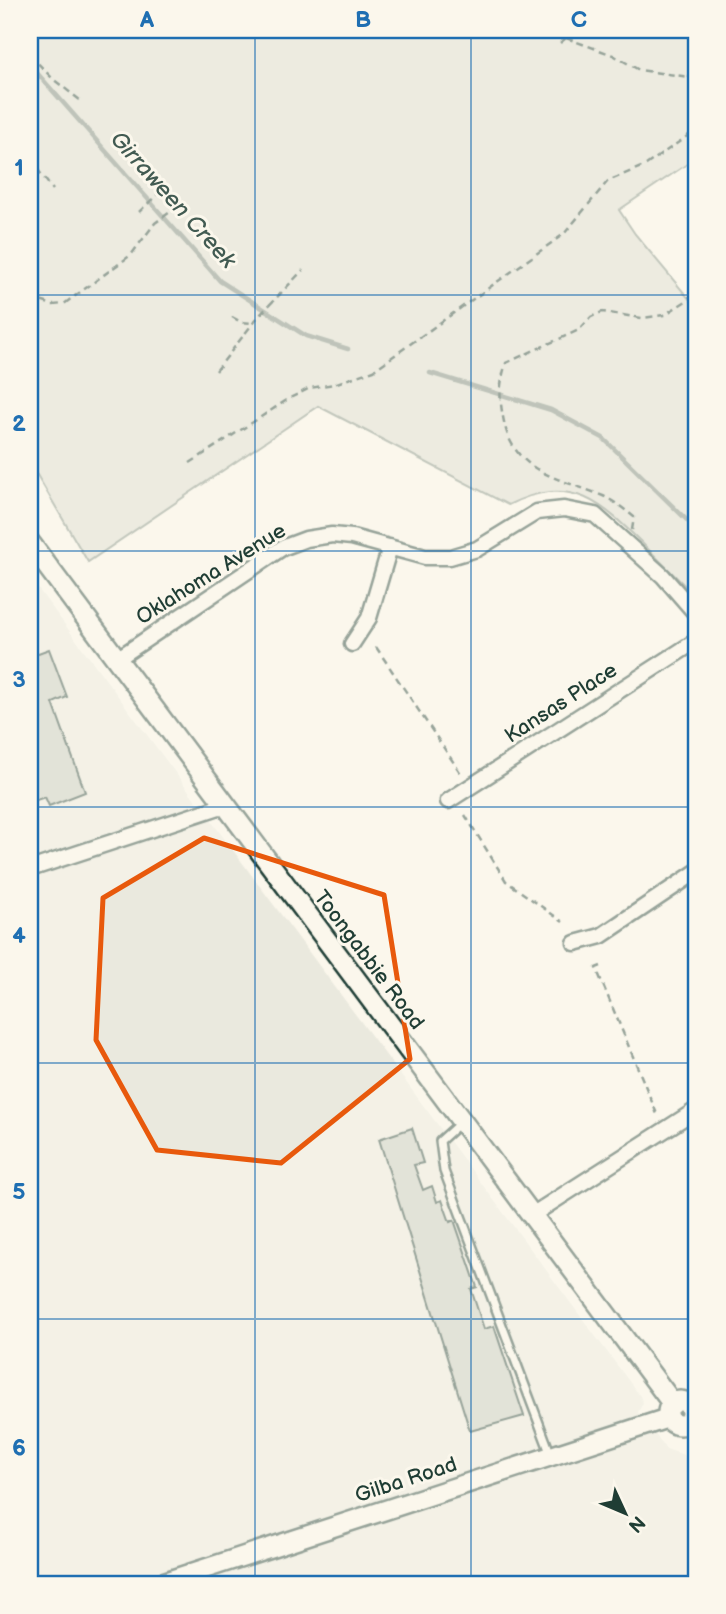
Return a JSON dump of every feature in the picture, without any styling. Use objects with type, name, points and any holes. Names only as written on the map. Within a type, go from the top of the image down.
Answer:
[{"type":"main road","name":"Toongabbie Road","points":[[30,542],[532,1215],[684,1412]]},
{"type":"street","name":"Oklahoma Avenue","points":[[117,659],[282,548],[306,539],[332,535],[352,537],[425,557],[450,557],[477,549],[537,512],[564,509],[595,515],[663,576],[696,614]]},
{"type":"street","points":[[352,643],[369,618],[390,547]]},
{"type":"street","name":"Kansas Place","points":[[448,801],[696,641]]},
{"type":"street","points":[[30,869],[225,805]]},
{"type":"street","points":[[575,943],[601,936],[696,872]]},
{"type":"street","points":[[532,1215],[694,1117]]},
{"type":"street","name":"Gilba Road","points":[[158,1584],[684,1412]]},
{"type":"lane","points":[[462,1121],[440,1141],[444,1171],[552,1457]]},
{"type":"path","points":[[560,43],[570,30]]},
{"type":"path","points":[[566,38],[614,55],[639,70],[689,77]]},
{"type":"path","points":[[30,55],[53,79],[81,101]]},
{"type":"path","points":[[689,77],[696,60]]},
{"type":"path","points":[[689,77],[696,89]]},
{"type":"path","points":[[190,463],[290,398],[310,388],[334,384],[374,370],[564,234],[608,181],[646,165],[696,130]]},
{"type":"path","points":[[30,159],[53,190]]},
{"type":"path","points":[[139,212],[160,192]]},
{"type":"path","points":[[30,298],[53,305],[64,304],[131,255],[155,223],[173,210]]},
{"type":"path","points":[[216,371],[257,318],[303,270]]},
{"type":"path","points":[[630,546],[634,517],[605,496],[557,479],[527,464],[512,447],[500,402],[500,384],[506,363],[579,330],[591,317],[602,312],[642,318],[664,315],[686,301],[696,290]]},
{"type":"path","points":[[232,317],[241,322],[253,323]]},
{"type":"path","points":[[376,647],[465,779]]},
{"type":"path","points":[[465,815],[506,881],[563,922]]},
{"type":"path","points":[[601,966],[596,968],[657,1114]]},
{"type":"highlighted area","points":[[204,838],[384,895],[410,1059],[281,1163],[157,1150],[96,1040],[103,898]]},
{"type":"shaded area","points":[[30,30],[696,30],[696,158],[619,210],[635,234],[696,307],[696,597],[630,531],[600,506],[568,493],[550,492],[508,505],[318,406],[88,562],[30,463]]},
{"type":"shaded area","points":[[30,578],[640,1396],[643,1403],[638,1412],[666,1449],[684,1455],[696,1471],[696,1584],[30,1584]]},
{"type":"building","points":[[49,649],[67,697],[53,703],[85,792],[49,806],[45,797],[30,802],[30,656]]},
{"type":"building","points":[[412,1128],[423,1163],[414,1165],[423,1190],[432,1186],[437,1202],[442,1200],[450,1222],[454,1220],[477,1287],[471,1289],[484,1329],[494,1326],[524,1416],[470,1431],[379,1139]]},
{"type":"waterway","name":"Girraween Creek","points":[[30,65],[220,281],[306,336],[348,349]]},
{"type":"waterway","name":"Girraween Creek","points":[[430,373],[551,410],[603,438],[696,529]]}]
